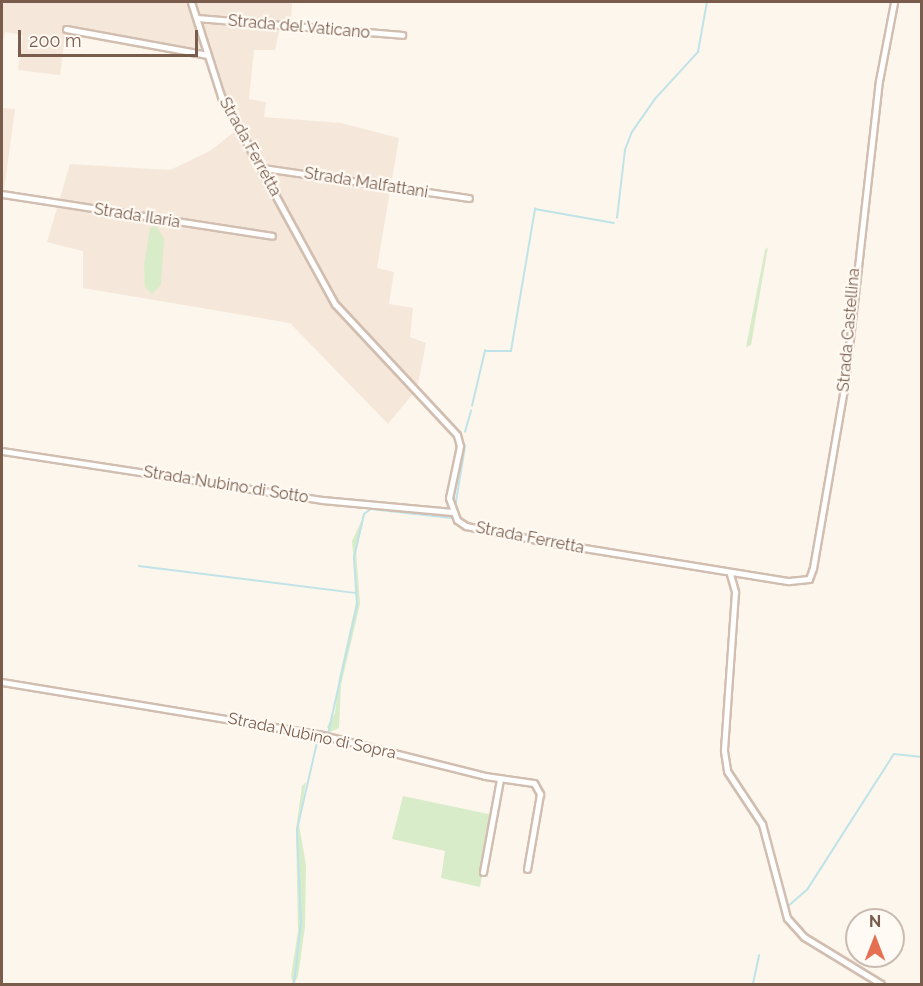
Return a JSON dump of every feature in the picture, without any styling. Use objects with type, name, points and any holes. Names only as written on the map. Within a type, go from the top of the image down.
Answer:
[{"type":"street","name":"Strada Ferretta","points":[[191,2],[221,96],[263,168],[335,304],[457,435],[460,446],[449,498],[452,512],[466,525],[730,574]]},
{"type":"street","name":"Strada Castellina","points":[[730,574],[800,580],[809,579],[813,568],[845,383],[879,81],[894,2]]},
{"type":"street","name":"Strada del Vaticano","points":[[197,18],[402,35]]},
{"type":"street","points":[[66,29],[208,55]]},
{"type":"street","name":"Strada Malfattani","points":[[263,168],[469,198]]},
{"type":"street","name":"Strada Ilaria","points":[[2,194],[272,236]]},
{"type":"street","name":"Strada Nubino di Sotto","points":[[2,451],[322,500],[452,512]]},
{"type":"street","points":[[730,574],[735,583],[723,751],[727,771],[762,824],[787,918],[804,937],[881,984]]},
{"type":"street","points":[[735,583],[744,575]]},
{"type":"street","name":"Strada Nubino di Sopra","points":[[2,682],[322,735],[539,787],[527,868]]},
{"type":"street","points":[[483,872],[500,779]]},
{"type":"shaded area","points":[[2,2],[292,2],[291,29],[280,28],[275,50],[254,50],[249,99],[266,102],[264,117],[341,123],[399,138],[377,268],[394,272],[389,304],[413,308],[410,337],[426,343],[417,389],[388,424],[290,323],[83,288],[83,251],[47,242],[70,164],[170,170],[210,151],[234,132],[203,59],[65,35],[60,75],[18,70],[23,35],[5,32],[2,47]]},
{"type":"shaded area","points":[[2,108],[15,109],[3,198],[2,198]]},
{"type":"green space","points":[[156,225],[164,239],[161,285],[152,294],[145,287],[144,266],[150,228]]},
{"type":"green space","points":[[768,247],[751,345],[746,347],[765,250]]},
{"type":"green space","points":[[366,511],[356,550],[360,604],[341,685],[339,728],[330,732],[327,727],[335,713],[339,678],[357,598],[352,541]]},
{"type":"green space","points":[[306,782],[299,825],[306,865],[305,927],[298,977],[293,984],[291,976],[298,931],[296,829],[302,786]]},
{"type":"green space","points":[[403,796],[493,815],[480,887],[441,878],[445,851],[392,839]]},
{"type":"waterway","points":[[617,218],[625,150],[632,132],[655,99],[698,52],[707,2]]},
{"type":"waterway","points":[[472,406],[485,351],[511,351],[535,209],[614,223]]},
{"type":"waterway","points":[[465,432],[471,411]]},
{"type":"waterway","points":[[455,508],[465,446]]},
{"type":"waterway","points":[[328,734],[357,605],[354,558],[364,514],[371,509],[451,518]]},
{"type":"waterway","points":[[139,566],[356,593]]},
{"type":"waterway","points":[[294,984],[301,923],[297,830],[318,738]]},
{"type":"waterway","points":[[786,908],[807,890],[894,754],[922,757]]},
{"type":"waterway","points":[[753,984],[759,956]]}]
